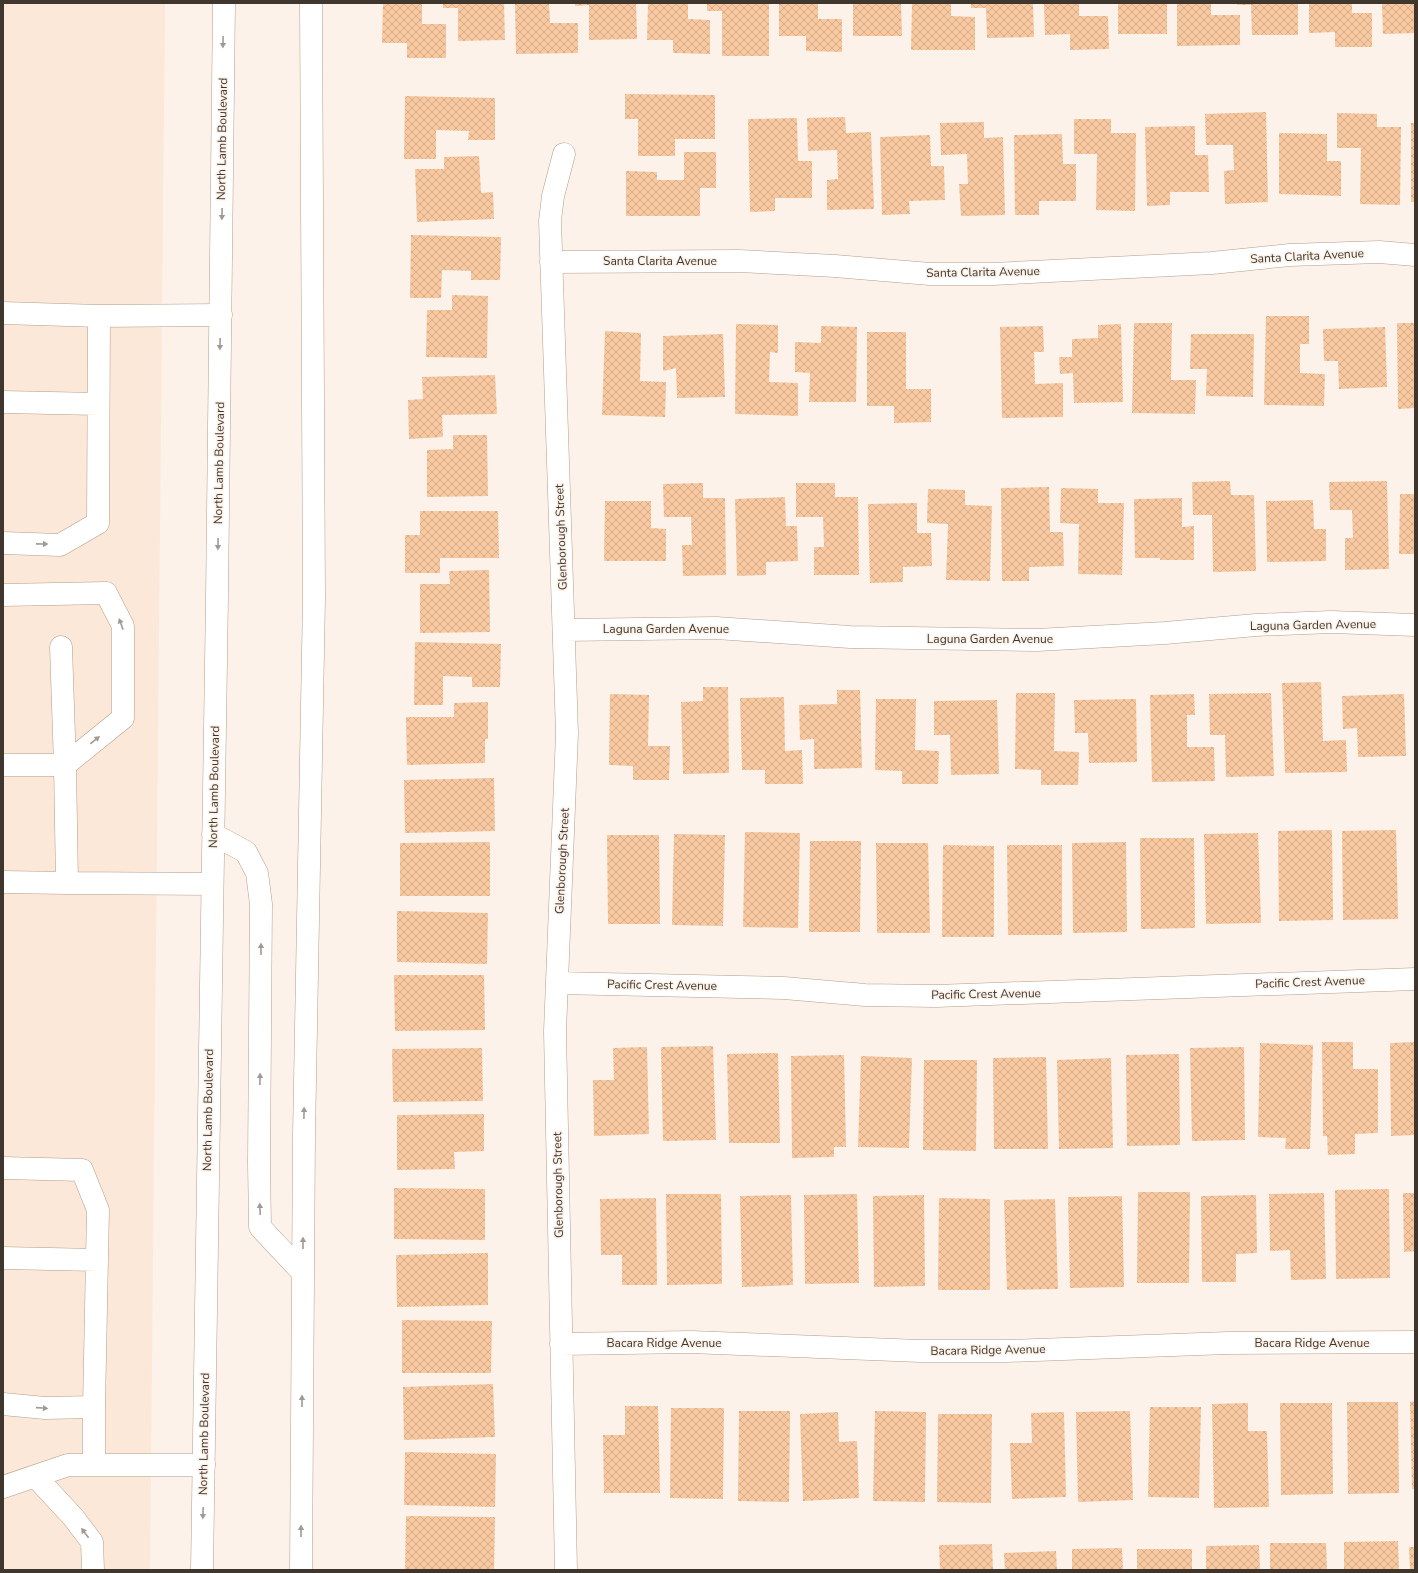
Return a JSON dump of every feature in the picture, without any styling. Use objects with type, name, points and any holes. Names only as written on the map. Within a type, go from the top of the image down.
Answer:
[{"type":"street","name":"North Lamb Boulevard","points":[[202,1570],[221,315],[224,3]]},
{"type":"street","points":[[301,1570],[303,1273],[314,598],[311,3]]},
{"type":"street","name":"Glenborough Street","points":[[564,154],[553,196],[550,221],[567,733],[555,1031],[566,1570]]},
{"type":"street","name":"Santa Clarita Avenue","points":[[551,262],[739,261],[835,266],[930,274],[993,274],[1212,263],[1290,255],[1379,252],[1415,255]]},
{"type":"street","points":[[3,314],[99,316],[221,315]]},
{"type":"street","points":[[3,543],[60,544],[98,523],[99,316]]},
{"type":"street","points":[[3,402],[98,404]]},
{"type":"street","points":[[3,595],[106,593],[124,626],[123,718],[64,764],[3,765]]},
{"type":"street","name":"Laguna Garden Avenue","points":[[564,630],[716,628],[850,637],[1037,640],[1331,622],[1415,625]]},
{"type":"street","points":[[62,647],[67,883]]},
{"type":"street","points":[[213,834],[246,852],[257,873],[261,904],[260,1227],[303,1273]]},
{"type":"street","points":[[3,882],[212,884]]},
{"type":"street","name":"Pacific Crest Avenue","points":[[557,983],[784,988],[865,995],[936,996],[1415,979]]},
{"type":"street","points":[[3,1168],[82,1170],[98,1210],[94,1465]]},
{"type":"street","points":[[3,1258],[97,1260]]},
{"type":"street","name":"Bacara Ridge Avenue","points":[[561,1344],[698,1342],[920,1351],[1007,1351],[1228,1343],[1415,1342]]},
{"type":"street","points":[[3,1404],[45,1408],[94,1408]]},
{"type":"street","points":[[3,1487],[68,1465],[204,1465]]},
{"type":"street","points":[[35,1476],[73,1517],[92,1542],[93,1570]]},
{"type":"shaded area","points":[[3,3],[165,3],[150,1570],[3,1570]]},
{"type":"building","points":[[383,3],[422,3],[422,24],[446,24],[446,58],[407,58],[407,43],[382,43]]},
{"type":"building","points":[[443,3],[504,3],[505,40],[458,41],[458,8],[443,8]]},
{"type":"building","points":[[515,3],[549,3],[550,23],[578,23],[578,53],[516,54]]},
{"type":"building","points":[[575,3],[636,3],[637,39],[589,40],[589,5],[575,6]]},
{"type":"building","points":[[648,3],[688,3],[688,19],[710,20],[710,54],[673,53],[673,40],[647,40]]},
{"type":"building","points":[[707,3],[769,3],[769,56],[722,56],[722,11],[707,11]]},
{"type":"building","points":[[779,3],[818,3],[818,19],[842,19],[842,52],[806,51],[806,36],[779,36]]},
{"type":"building","points":[[853,3],[901,3],[902,36],[853,36]]},
{"type":"building","points":[[912,3],[951,3],[951,16],[975,17],[975,50],[911,50]]},
{"type":"building","points":[[971,3],[1033,3],[1034,37],[987,38],[986,8],[971,8]]},
{"type":"building","points":[[1044,3],[1079,3],[1079,16],[1108,16],[1109,49],[1070,50],[1070,34],[1045,35]]},
{"type":"building","points":[[1118,3],[1167,3],[1167,34],[1118,34]]},
{"type":"building","points":[[1177,3],[1211,3],[1211,15],[1240,15],[1240,45],[1177,46]]},
{"type":"building","points":[[1237,3],[1298,3],[1298,35],[1252,35],[1251,5],[1237,5]]},
{"type":"building","points":[[1309,3],[1352,3],[1352,13],[1372,13],[1372,47],[1335,47],[1335,32],[1309,33]]},
{"type":"building","points":[[1382,3],[1415,3],[1415,33],[1383,34]]},
{"type":"building","points":[[625,94],[715,95],[715,139],[675,139],[675,156],[638,156],[638,119],[625,119]]},
{"type":"building","points":[[405,96],[495,98],[495,140],[468,140],[469,131],[436,130],[436,159],[404,159]]},
{"type":"building","points":[[1266,112],[1268,202],[1225,204],[1224,171],[1234,170],[1233,145],[1206,145],[1205,114]]},
{"type":"building","points":[[1337,113],[1377,114],[1377,127],[1401,127],[1400,205],[1360,204],[1361,148],[1337,148]]},
{"type":"building","points":[[845,117],[846,133],[871,132],[874,209],[827,210],[827,180],[838,179],[837,150],[808,151],[807,118]]},
{"type":"building","points":[[797,118],[798,161],[812,161],[812,198],[775,198],[775,211],[750,212],[748,119]]},
{"type":"building","points":[[1074,119],[1111,119],[1111,133],[1136,133],[1135,211],[1096,210],[1097,154],[1074,154]]},
{"type":"building","points":[[984,122],[984,138],[1003,137],[1005,215],[961,216],[959,184],[968,184],[967,154],[941,155],[940,123]]},
{"type":"building","points":[[1411,123],[1415,123],[1415,202],[1411,202]]},
{"type":"building","points":[[1195,126],[1195,155],[1208,155],[1209,192],[1170,192],[1170,205],[1147,206],[1145,127]]},
{"type":"building","points":[[1279,133],[1327,134],[1327,161],[1341,161],[1341,196],[1279,194]]},
{"type":"building","points":[[1062,134],[1063,164],[1076,164],[1076,201],[1039,201],[1039,215],[1015,215],[1014,135]]},
{"type":"building","points":[[930,135],[931,166],[944,166],[945,200],[909,201],[910,214],[882,215],[880,137]]},
{"type":"building","points":[[684,152],[716,152],[716,188],[700,188],[700,216],[626,216],[626,171],[657,172],[657,180],[684,180]]},
{"type":"building","points":[[479,156],[481,193],[493,192],[494,219],[417,222],[415,169],[444,169],[444,157]]},
{"type":"building","points":[[411,235],[501,237],[500,280],[471,280],[471,271],[442,270],[441,298],[410,298]]},
{"type":"building","points":[[452,295],[488,296],[487,358],[426,357],[427,310],[452,310]]},
{"type":"building","points":[[1266,316],[1309,316],[1309,344],[1300,344],[1300,373],[1325,374],[1324,406],[1264,405]]},
{"type":"building","points":[[1134,323],[1172,323],[1171,380],[1196,380],[1195,414],[1132,413]]},
{"type":"building","points":[[1397,323],[1415,323],[1415,408],[1398,409]]},
{"type":"building","points":[[736,324],[778,325],[778,353],[770,352],[769,382],[798,383],[798,416],[735,414]]},
{"type":"building","points":[[1121,324],[1123,402],[1074,403],[1073,373],[1060,374],[1059,357],[1072,357],[1072,339],[1098,338],[1098,325]]},
{"type":"building","points":[[821,326],[857,327],[856,402],[809,402],[810,373],[795,372],[795,342],[821,343]]},
{"type":"building","points":[[1043,326],[1044,352],[1034,352],[1035,384],[1063,383],[1063,417],[1002,418],[1000,327]]},
{"type":"building","points":[[1385,327],[1387,387],[1339,389],[1338,361],[1324,361],[1323,329]]},
{"type":"building","points":[[605,331],[641,333],[640,381],[666,382],[665,417],[602,415]]},
{"type":"building","points":[[867,332],[906,332],[906,389],[931,389],[931,422],[894,423],[894,406],[867,406]]},
{"type":"building","points":[[723,334],[725,397],[677,398],[676,368],[663,371],[663,336]]},
{"type":"building","points":[[1191,334],[1254,334],[1253,397],[1206,396],[1207,369],[1190,369]]},
{"type":"building","points":[[495,375],[497,414],[442,415],[443,437],[409,439],[408,400],[423,399],[422,377]]},
{"type":"building","points":[[453,435],[487,435],[488,496],[427,497],[427,450],[453,449]]},
{"type":"building","points":[[1230,481],[1231,495],[1254,495],[1256,571],[1213,572],[1212,515],[1193,515],[1192,482]]},
{"type":"building","points":[[1387,481],[1389,569],[1345,570],[1345,538],[1353,538],[1352,510],[1330,510],[1329,482]]},
{"type":"building","points":[[703,483],[703,498],[725,498],[726,575],[683,576],[682,545],[692,545],[691,517],[664,517],[663,484]]},
{"type":"building","points":[[796,483],[835,483],[835,497],[858,497],[859,575],[814,575],[814,547],[824,547],[823,517],[796,517]]},
{"type":"building","points":[[1049,487],[1050,532],[1063,532],[1064,566],[1029,567],[1029,581],[1002,581],[1001,488]]},
{"type":"building","points":[[1061,488],[1098,489],[1098,503],[1124,503],[1122,575],[1078,574],[1079,524],[1060,523]]},
{"type":"building","points":[[928,489],[965,490],[965,505],[992,506],[990,581],[946,580],[948,524],[927,523]]},
{"type":"building","points":[[1400,494],[1415,494],[1415,554],[1399,554]]},
{"type":"building","points":[[785,497],[786,526],[797,526],[798,561],[766,562],[766,575],[737,576],[735,499]]},
{"type":"building","points":[[1182,498],[1182,527],[1194,526],[1194,560],[1135,558],[1134,499]]},
{"type":"building","points":[[1313,500],[1314,529],[1326,529],[1326,561],[1267,562],[1266,501]]},
{"type":"building","points":[[605,501],[651,501],[651,528],[666,529],[666,561],[604,561]]},
{"type":"building","points":[[917,503],[917,533],[931,533],[932,566],[903,567],[903,582],[870,583],[868,504]]},
{"type":"building","points":[[420,511],[498,511],[499,558],[440,558],[440,573],[405,573],[405,535],[420,535]]},
{"type":"building","points":[[489,570],[490,632],[420,633],[420,584],[450,584],[449,571]]},
{"type":"building","points":[[415,642],[501,644],[500,687],[472,687],[472,677],[443,676],[443,705],[414,705]]},
{"type":"building","points":[[1321,682],[1323,741],[1346,740],[1347,772],[1285,773],[1282,683]]},
{"type":"building","points":[[703,687],[728,687],[729,773],[683,774],[681,702],[703,701]]},
{"type":"building","points":[[837,690],[860,690],[862,768],[814,769],[814,739],[800,740],[799,705],[837,704]]},
{"type":"building","points":[[1016,693],[1055,693],[1054,751],[1079,752],[1078,785],[1041,785],[1041,770],[1015,769]]},
{"type":"building","points":[[1271,693],[1274,776],[1226,777],[1225,735],[1210,735],[1209,694]]},
{"type":"building","points":[[610,694],[649,695],[648,746],[670,746],[669,780],[633,780],[633,766],[609,765]]},
{"type":"building","points":[[1194,694],[1195,715],[1187,715],[1187,747],[1214,747],[1215,781],[1152,782],[1150,695]]},
{"type":"building","points":[[1404,694],[1406,756],[1358,757],[1357,728],[1343,729],[1342,696]]},
{"type":"building","points":[[784,697],[785,751],[802,750],[803,784],[765,784],[765,770],[742,770],[740,698]]},
{"type":"building","points":[[876,699],[916,699],[915,750],[939,751],[938,784],[902,784],[902,771],[875,770]]},
{"type":"building","points":[[1136,699],[1137,762],[1089,763],[1088,733],[1075,733],[1074,700]]},
{"type":"building","points":[[997,700],[999,774],[951,775],[950,735],[934,735],[934,701]]},
{"type":"building","points":[[488,702],[488,739],[485,739],[485,763],[407,765],[406,717],[454,717],[454,703]]},
{"type":"building","points":[[494,778],[495,831],[405,833],[404,780]]},
{"type":"building","points":[[1332,830],[1333,920],[1279,921],[1278,831]]},
{"type":"building","points":[[1396,830],[1398,919],[1343,920],[1342,831]]},
{"type":"building","points":[[745,832],[800,833],[798,928],[743,927]]},
{"type":"building","points":[[1258,833],[1261,923],[1206,924],[1204,834]]},
{"type":"building","points":[[674,834],[725,835],[723,926],[672,925]]},
{"type":"building","points":[[607,835],[659,835],[660,924],[608,924]]},
{"type":"building","points":[[1140,838],[1194,838],[1195,928],[1141,929]]},
{"type":"building","points":[[810,841],[861,841],[860,932],[809,932]]},
{"type":"building","points":[[490,842],[490,896],[400,896],[400,843]]},
{"type":"building","points":[[1126,842],[1127,932],[1073,933],[1072,843]]},
{"type":"building","points":[[876,843],[928,843],[930,933],[877,933]]},
{"type":"building","points":[[943,845],[994,846],[994,937],[942,937]]},
{"type":"building","points":[[1007,845],[1062,845],[1062,935],[1008,935]]},
{"type":"building","points":[[397,911],[488,913],[487,964],[397,962]]},
{"type":"building","points":[[394,975],[484,975],[485,1030],[395,1031]]},
{"type":"building","points":[[1322,1042],[1353,1042],[1353,1069],[1378,1069],[1378,1133],[1355,1134],[1355,1154],[1328,1155],[1327,1136],[1323,1136]]},
{"type":"building","points":[[1415,1042],[1415,1135],[1391,1136],[1390,1043]]},
{"type":"building","points":[[1260,1043],[1313,1045],[1310,1149],[1285,1149],[1286,1138],[1258,1137]]},
{"type":"building","points":[[713,1046],[716,1140],[663,1141],[661,1047]]},
{"type":"building","points":[[647,1047],[649,1134],[594,1136],[593,1080],[614,1080],[613,1048]]},
{"type":"building","points":[[1244,1047],[1245,1140],[1192,1141],[1190,1048]]},
{"type":"building","points":[[482,1048],[483,1101],[393,1102],[392,1049]]},
{"type":"building","points":[[778,1053],[780,1143],[729,1143],[727,1054]]},
{"type":"building","points":[[1179,1054],[1180,1145],[1127,1146],[1126,1055]]},
{"type":"building","points":[[844,1055],[846,1147],[834,1147],[834,1157],[792,1158],[791,1056]]},
{"type":"building","points":[[861,1056],[912,1058],[909,1148],[858,1147]]},
{"type":"building","points":[[1046,1057],[1048,1149],[994,1149],[993,1058]]},
{"type":"building","points":[[1111,1058],[1113,1148],[1059,1149],[1057,1060]]},
{"type":"building","points":[[924,1060],[977,1060],[976,1151],[923,1150]]},
{"type":"building","points":[[484,1114],[484,1151],[454,1152],[455,1169],[397,1170],[397,1115]]},
{"type":"building","points":[[394,1188],[485,1189],[485,1240],[394,1239]]},
{"type":"building","points":[[1389,1189],[1390,1278],[1336,1279],[1335,1190]]},
{"type":"building","points":[[1138,1192],[1190,1192],[1189,1283],[1137,1283]]},
{"type":"building","points":[[1324,1193],[1326,1279],[1291,1280],[1290,1250],[1270,1251],[1269,1194]]},
{"type":"building","points":[[1403,1193],[1415,1193],[1415,1251],[1404,1252]]},
{"type":"building","points":[[666,1194],[721,1194],[722,1284],[667,1285]]},
{"type":"building","points":[[857,1194],[859,1283],[805,1284],[804,1195]]},
{"type":"building","points":[[791,1195],[793,1285],[742,1287],[740,1196]]},
{"type":"building","points":[[924,1195],[925,1286],[874,1287],[873,1196]]},
{"type":"building","points":[[1256,1195],[1257,1253],[1236,1254],[1236,1282],[1202,1282],[1201,1196]]},
{"type":"building","points":[[1122,1196],[1124,1287],[1070,1288],[1068,1197]]},
{"type":"building","points":[[656,1198],[657,1285],[622,1285],[622,1255],[601,1255],[600,1199]]},
{"type":"building","points":[[939,1198],[990,1199],[990,1290],[938,1290]]},
{"type":"building","points":[[1055,1199],[1058,1289],[1007,1290],[1004,1200]]},
{"type":"building","points":[[488,1253],[488,1305],[397,1307],[396,1255]]},
{"type":"building","points":[[402,1320],[492,1321],[491,1373],[402,1373]]},
{"type":"building","points":[[493,1384],[495,1437],[404,1440],[403,1387]]},
{"type":"building","points":[[1415,1401],[1415,1489],[1412,1489],[1410,1402]]},
{"type":"building","points":[[1347,1402],[1398,1402],[1399,1493],[1348,1494]]},
{"type":"building","points":[[1248,1403],[1248,1431],[1267,1431],[1269,1507],[1214,1508],[1212,1404]]},
{"type":"building","points":[[1280,1403],[1332,1403],[1333,1494],[1281,1495]]},
{"type":"building","points":[[625,1406],[658,1406],[660,1493],[604,1493],[603,1435],[625,1435]]},
{"type":"building","points":[[1150,1407],[1201,1407],[1199,1498],[1148,1497]]},
{"type":"building","points":[[671,1408],[724,1408],[723,1499],[670,1498]]},
{"type":"building","points":[[739,1411],[790,1411],[789,1502],[738,1501]]},
{"type":"building","points":[[875,1411],[926,1412],[925,1502],[873,1501]]},
{"type":"building","points":[[1130,1411],[1133,1500],[1078,1502],[1076,1412]]},
{"type":"building","points":[[838,1412],[839,1442],[857,1441],[859,1498],[803,1501],[800,1414]]},
{"type":"building","points":[[1064,1412],[1066,1497],[1012,1499],[1010,1443],[1032,1443],[1031,1413]]},
{"type":"building","points":[[938,1414],[992,1414],[991,1503],[937,1502]]},
{"type":"building","points":[[405,1452],[496,1454],[495,1507],[404,1505]]},
{"type":"building","points":[[406,1516],[495,1517],[494,1570],[405,1569]]},
{"type":"building","points":[[1398,1541],[1399,1570],[1344,1570],[1344,1542]]},
{"type":"building","points":[[1270,1543],[1326,1543],[1327,1570],[1270,1570]]},
{"type":"building","points":[[992,1544],[993,1570],[940,1570],[939,1545]]},
{"type":"building","points":[[1259,1545],[1260,1570],[1206,1570],[1206,1546]]},
{"type":"building","points":[[1409,1547],[1415,1547],[1415,1570],[1410,1570]]},
{"type":"building","points":[[1122,1548],[1123,1570],[1072,1570],[1072,1549]]},
{"type":"building","points":[[1137,1549],[1192,1549],[1192,1570],[1137,1570]]},
{"type":"building","points":[[1056,1551],[1057,1570],[1005,1570],[1004,1553]]}]
